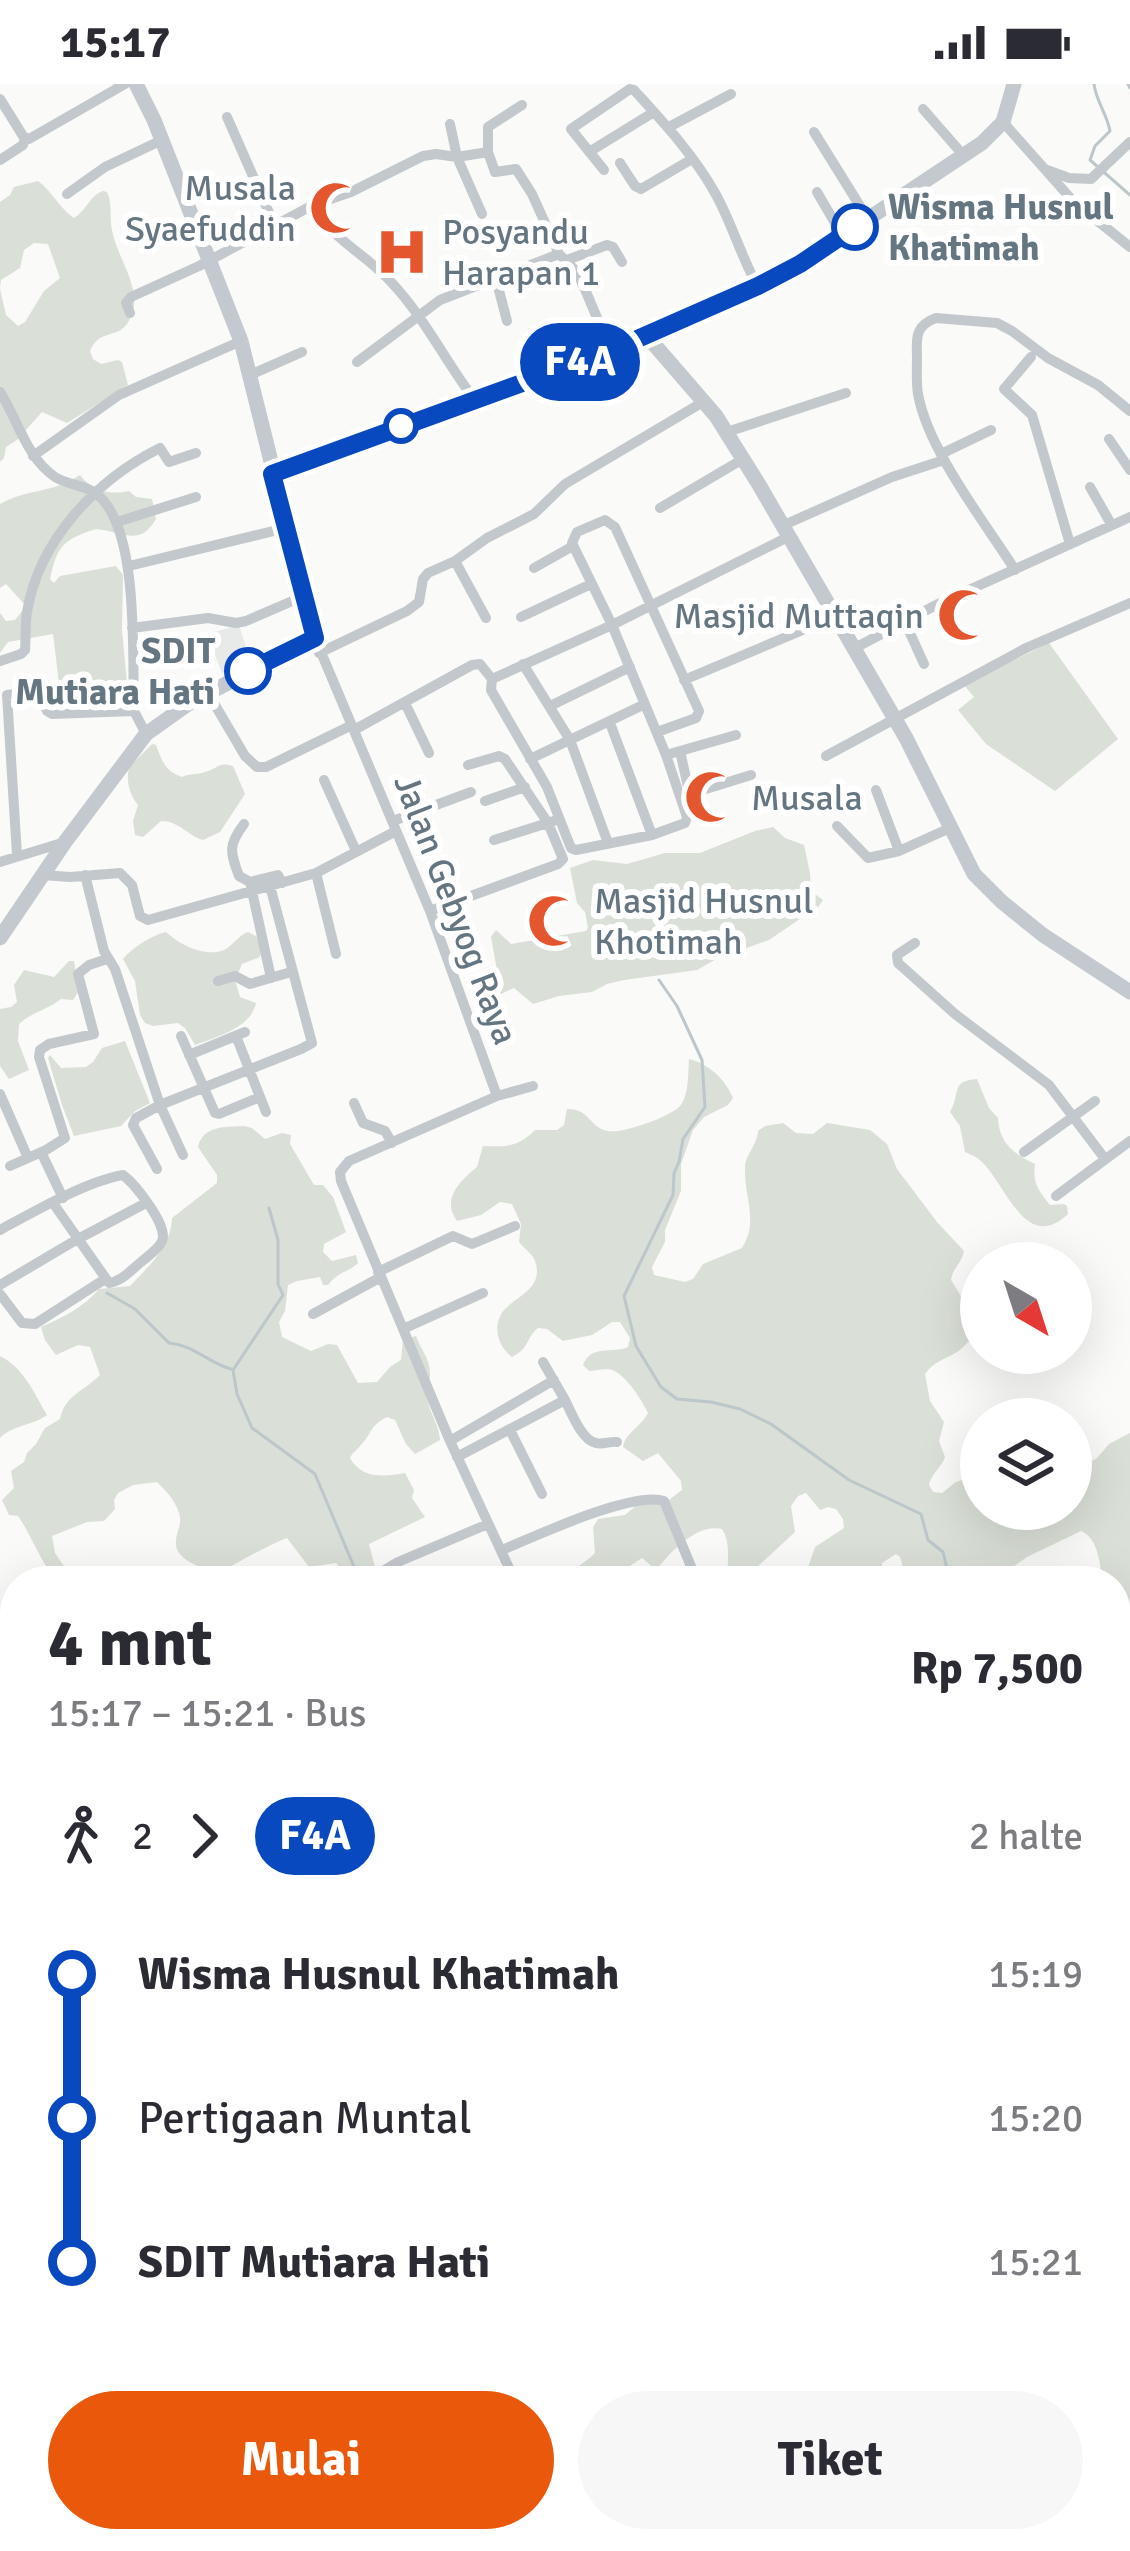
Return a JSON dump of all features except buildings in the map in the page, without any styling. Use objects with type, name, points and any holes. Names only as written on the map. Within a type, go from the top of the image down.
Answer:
[{"type":"main road","points":[[0,938],[64,842],[146,734],[208,693],[317,645],[241,341],[136,84]]},
{"type":"main road","points":[[272,474],[610,351],[800,264],[995,132],[1003,122],[1014,84]]},
{"type":"main road","points":[[646,334],[727,432],[855,648],[974,874],[1043,935],[1130,992]]},
{"type":"street","points":[[25,138],[125,84]]},
{"type":"street","points":[[604,170],[572,127],[634,90],[669,128],[716,194],[758,286]]},
{"type":"street","points":[[669,128],[731,94]]},
{"type":"street","points":[[0,99],[25,138],[23,145],[0,160]]},
{"type":"street","points":[[522,105],[488,128],[488,152],[495,172],[516,169],[584,287],[610,351]]},
{"type":"street","points":[[923,109],[964,156]]},
{"type":"street","points":[[589,152],[654,112]]},
{"type":"street","points":[[227,117],[274,224]]},
{"type":"street","points":[[1003,122],[1073,201],[1130,247]]},
{"type":"street","points":[[450,124],[457,157],[482,214]]},
{"type":"street","points":[[814,132],[868,219]]},
{"type":"street","points":[[68,194],[104,167],[162,140]]},
{"type":"street","points":[[1044,169],[1090,179],[1130,142]]},
{"type":"street","points":[[130,313],[126,302],[130,297],[313,205],[423,156],[488,152]]},
{"type":"street","points":[[620,163],[641,189],[692,159]]},
{"type":"street","points":[[817,192],[842,235]]},
{"type":"street","points":[[313,205],[340,242],[359,252],[394,285],[474,399]]},
{"type":"street","points":[[357,362],[451,294],[607,245],[622,262]]},
{"type":"street","points":[[496,278],[507,320]]},
{"type":"street","points":[[1015,570],[930,433],[917,382],[917,333],[922,325],[936,319],[997,323],[1114,396],[1130,411]]},
{"type":"street","points":[[33,456],[119,395],[241,341]]},
{"type":"street","points":[[250,375],[302,352]]},
{"type":"street","points":[[1030,357],[1004,389],[1032,415],[1070,544]]},
{"type":"street","points":[[0,392],[33,456],[59,480],[97,493],[117,522],[129,566],[134,711],[146,734]]},
{"type":"street","points":[[727,432],[845,392]]},
{"type":"street","points":[[317,645],[407,611],[419,602],[425,575],[534,514],[565,484],[704,402]]},
{"type":"street","points":[[492,680],[652,605],[787,531],[991,430]]},
{"type":"street","points":[[1109,439],[1130,470]]},
{"type":"street","points":[[0,661],[25,650],[26,614],[50,546],[97,493],[118,472],[160,448],[169,462],[196,453]]},
{"type":"street","points":[[659,508],[743,459]]},
{"type":"street","points":[[1090,487],[1111,524]]},
{"type":"street","points":[[117,522],[196,497]]},
{"type":"street","points":[[855,648],[1130,518]]},
{"type":"street","points":[[468,765],[499,756],[508,763],[576,850],[682,826],[687,817],[666,755],[573,546],[572,538],[578,532],[605,520],[615,527],[699,714],[657,732]]},
{"type":"street","points":[[129,566],[286,528]]},
{"type":"street","points":[[535,568],[573,546]]},
{"type":"street","points":[[455,561],[486,618]]},
{"type":"street","points":[[521,617],[591,584]]},
{"type":"street","points":[[131,628],[208,618],[236,623],[304,596]]},
{"type":"street","points":[[826,756],[1025,648],[1130,603]]},
{"type":"street","points":[[684,680],[836,616]]},
{"type":"street","points":[[905,622],[924,664]]},
{"type":"street","name":"Jalan Gebyog Raya","points":[[317,645],[430,911],[496,1096],[349,1161],[340,1172],[341,1181],[450,1442],[508,1566]]},
{"type":"street","points":[[208,693],[245,756],[256,767],[266,767],[405,703],[478,663],[483,666],[492,680],[491,690],[547,788],[563,859],[430,911]]},
{"type":"street","points":[[523,664],[571,740],[608,844]]},
{"type":"street","points":[[550,706],[630,667]]},
{"type":"street","points":[[17,855],[7,695],[42,692],[47,711],[52,713],[134,711]]},
{"type":"street","points":[[405,703],[429,753]]},
{"type":"street","points":[[530,759],[645,704]]},
{"type":"street","points":[[610,723],[652,835]]},
{"type":"street","points":[[666,755],[736,735]]},
{"type":"street","points":[[680,751],[688,787],[696,794],[751,775]]},
{"type":"street","points":[[324,780],[356,850]]},
{"type":"street","points":[[485,801],[525,787]]},
{"type":"street","points":[[876,790],[898,850]]},
{"type":"street","points":[[276,884],[316,873],[394,826],[471,792]]},
{"type":"street","points":[[494,840],[553,821]]},
{"type":"street","points":[[244,824],[230,847],[237,873],[251,886],[269,994]]},
{"type":"street","points":[[837,826],[866,857],[898,850],[950,828]]},
{"type":"street","points":[[0,862],[64,842]]},
{"type":"street","points":[[42,875],[117,872],[132,885],[145,920],[278,875],[291,972],[312,1042],[136,1118],[133,1125],[157,1168]]},
{"type":"street","points":[[316,873],[336,954]]},
{"type":"street","points":[[85,875],[107,959],[115,969],[160,1105],[183,1155]]},
{"type":"street","points":[[915,943],[897,955],[898,963],[955,1014],[1036,1072],[1105,1159]]},
{"type":"street","points":[[10,1166],[65,1138],[40,1050],[94,1034],[78,974],[107,959]]},
{"type":"street","points":[[218,981],[235,976],[250,984],[291,972]]},
{"type":"street","points":[[189,1055],[241,1034],[249,1072],[266,1112]]},
{"type":"street","points":[[181,1036],[215,1113],[260,1097]]},
{"type":"street","points":[[496,1096],[533,1086]]},
{"type":"street","points":[[0,1094],[28,1158]]},
{"type":"street","points":[[1024,1152],[1095,1101]]},
{"type":"street","points":[[354,1103],[364,1123],[385,1131],[392,1143]]},
{"type":"street","points":[[1056,1196],[1130,1142]]},
{"type":"street","points":[[0,1230],[58,1201],[111,1177],[123,1175],[164,1229],[162,1243],[117,1283],[109,1283],[76,1240],[58,1201],[41,1152]]},
{"type":"street","points":[[105,1279],[35,1324],[22,1323],[0,1290],[76,1240],[146,1203]]},
{"type":"street","points":[[313,1314],[453,1236],[472,1244],[515,1226]]},
{"type":"street","points":[[404,1329],[483,1293]]},
{"type":"street","points":[[543,1361],[562,1402],[589,1440],[616,1442]]},
{"type":"street","points":[[450,1442],[554,1380]]},
{"type":"street","points":[[457,1457],[562,1402]]},
{"type":"street","points":[[510,1430],[542,1495]]},
{"type":"street","points":[[502,1550],[627,1503],[655,1498],[664,1502],[692,1566]]},
{"type":"street","points":[[391,1566],[488,1524]]},
{"type":"shaded area","points":[[38,181],[74,218],[95,196],[107,192],[112,230],[133,289],[133,313],[127,324],[98,340],[90,351],[101,364],[122,362],[128,385],[67,423],[42,412],[6,447],[0,462],[0,289],[6,315],[18,326],[60,278],[48,244],[34,243],[24,250],[20,268],[1,280],[0,288],[0,202],[14,187]]},
{"type":"shaded area","points":[[80,475],[102,491],[129,491],[152,499],[156,519],[139,535],[98,529],[76,537],[60,550],[50,579],[54,583],[60,576],[116,566],[123,575],[124,707],[62,708],[53,634],[8,642],[0,653],[0,613],[6,621],[15,620],[26,606],[6,584],[0,588],[0,504]]},
{"type":"shaded area","points":[[239,625],[251,663],[222,673],[207,634]]},
{"type":"shaded area","points":[[1049,643],[1118,739],[1055,791],[986,744],[958,710],[974,697],[964,685]]},
{"type":"shaded area","points":[[152,744],[168,768],[182,777],[233,766],[245,794],[220,832],[203,840],[161,821],[143,837],[135,835],[138,805],[129,787],[129,767]]},
{"type":"shaded area","points":[[773,827],[804,845],[811,891],[823,900],[769,940],[697,970],[624,980],[533,1004],[514,988],[488,1000],[476,999],[498,976],[491,937],[496,930],[511,944],[586,931],[585,912],[577,903],[570,868],[593,860],[627,864],[665,853],[700,853]]},
{"type":"shaded area","points":[[166,932],[185,945],[209,952],[224,950],[248,932],[256,936],[262,946],[260,957],[242,964],[235,980],[240,997],[256,1003],[247,1019],[195,1045],[178,1023],[145,1023],[135,981],[123,959],[143,942]]},
{"type":"shaded area","points":[[74,961],[79,991],[73,1000],[61,999],[19,1024],[18,1041],[29,1070],[9,1079],[0,1066],[0,1009],[17,1002],[14,985],[24,970],[54,977]]},
{"type":"shaded area","points":[[125,1041],[150,1103],[121,1126],[74,1136],[48,1058],[50,1055],[61,1068],[86,1067],[102,1048]]},
{"type":"shaded area","points":[[689,1059],[715,1073],[733,1098],[693,1130],[681,1164],[681,1191],[652,1267],[654,1275],[685,1282],[703,1264],[742,1248],[750,1229],[746,1163],[758,1131],[765,1126],[783,1123],[796,1133],[813,1134],[827,1123],[870,1130],[887,1144],[897,1169],[960,1247],[960,1261],[951,1280],[960,1295],[960,1349],[925,1374],[930,1401],[944,1422],[939,1441],[945,1457],[929,1485],[933,1492],[942,1493],[960,1481],[960,1530],[1092,1530],[1092,1461],[1130,1433],[1130,1566],[1100,1566],[1095,1546],[1081,1531],[1014,1566],[903,1566],[896,1554],[882,1566],[808,1566],[815,1547],[844,1528],[836,1509],[820,1510],[806,1493],[791,1506],[795,1532],[758,1566],[728,1566],[725,1534],[712,1528],[685,1541],[659,1566],[642,1558],[630,1566],[579,1566],[595,1553],[593,1527],[598,1519],[625,1515],[645,1498],[665,1503],[682,1490],[681,1481],[658,1453],[643,1461],[623,1447],[648,1413],[628,1382],[612,1370],[589,1371],[583,1365],[591,1354],[628,1347],[630,1338],[620,1322],[563,1341],[538,1328],[518,1354],[512,1357],[507,1352],[498,1334],[499,1320],[533,1285],[535,1260],[519,1242],[521,1224],[512,1204],[500,1202],[481,1215],[457,1221],[452,1198],[477,1167],[483,1146],[512,1145],[535,1130],[557,1130],[564,1125],[567,1109],[615,1131],[646,1124],[675,1110],[685,1096]]},
{"type":"shaded area","points":[[977,1079],[1005,1141],[1035,1164],[1036,1182],[1050,1205],[1067,1206],[1068,1214],[1053,1224],[1040,1226],[1018,1212],[991,1172],[965,1152],[960,1126],[950,1112],[959,1085]]},
{"type":"shaded area","points":[[244,1126],[265,1139],[291,1135],[290,1144],[314,1185],[323,1185],[333,1197],[346,1232],[324,1244],[323,1252],[332,1261],[356,1255],[358,1263],[328,1285],[320,1277],[288,1285],[279,1322],[282,1337],[311,1351],[337,1345],[358,1383],[377,1382],[401,1360],[403,1340],[416,1336],[430,1368],[427,1398],[440,1440],[415,1454],[395,1420],[387,1417],[350,1458],[367,1473],[405,1473],[414,1490],[412,1498],[425,1517],[369,1544],[375,1566],[308,1566],[287,1538],[233,1566],[200,1566],[177,1549],[180,1521],[173,1500],[157,1482],[133,1485],[118,1493],[115,1509],[104,1521],[87,1522],[52,1536],[64,1566],[46,1566],[18,1516],[9,1515],[2,1500],[14,1488],[11,1471],[24,1462],[45,1428],[60,1419],[70,1399],[100,1375],[90,1347],[78,1345],[56,1355],[41,1327],[72,1311],[99,1289],[130,1286],[151,1263],[163,1247],[172,1218],[217,1183],[217,1175],[198,1147],[216,1129]]},
{"type":"shaded area","points":[[0,1356],[22,1374],[47,1415],[0,1438]]},
{"type":"waterway","points":[[1094,84],[1110,131],[1095,146],[1090,160],[1130,195]]},
{"type":"waterway","points":[[1128,84],[1130,88]]},
{"type":"waterway","points":[[659,980],[702,1060],[705,1107],[683,1139],[673,1195],[624,1296],[636,1346],[661,1387],[677,1399],[740,1409],[771,1424],[849,1480],[921,1514],[928,1540],[943,1552],[946,1566]]},
{"type":"waterway","points":[[269,1208],[278,1240],[278,1284],[283,1295],[233,1370],[237,1394],[252,1428],[315,1474],[354,1566]]},
{"type":"waterway","points":[[107,1293],[135,1309],[169,1343],[231,1369]]},
{"type":"bus line","name":"F4A","points":[[248,671],[315,638],[272,474],[610,351],[758,286],[855,227]]},
{"type":"place","name":"Musala Syaefuddin","points":[[336,208]]},
{"type":"place","name":"Wisma Husnul Khatimah","points":[[855,227]]},
{"type":"place","name":"Posyandu Harapan 1","points":[[402,252]]},
{"type":"place","name":"Masjid Muttaqin","points":[[964,615]]},
{"type":"place","name":"SDIT Mutiara Hati","points":[[248,671]]},
{"type":"place","name":"Musala","points":[[711,797]]},
{"type":"place","name":"Masjid Husnul Khotimah","points":[[554,921]]}]
